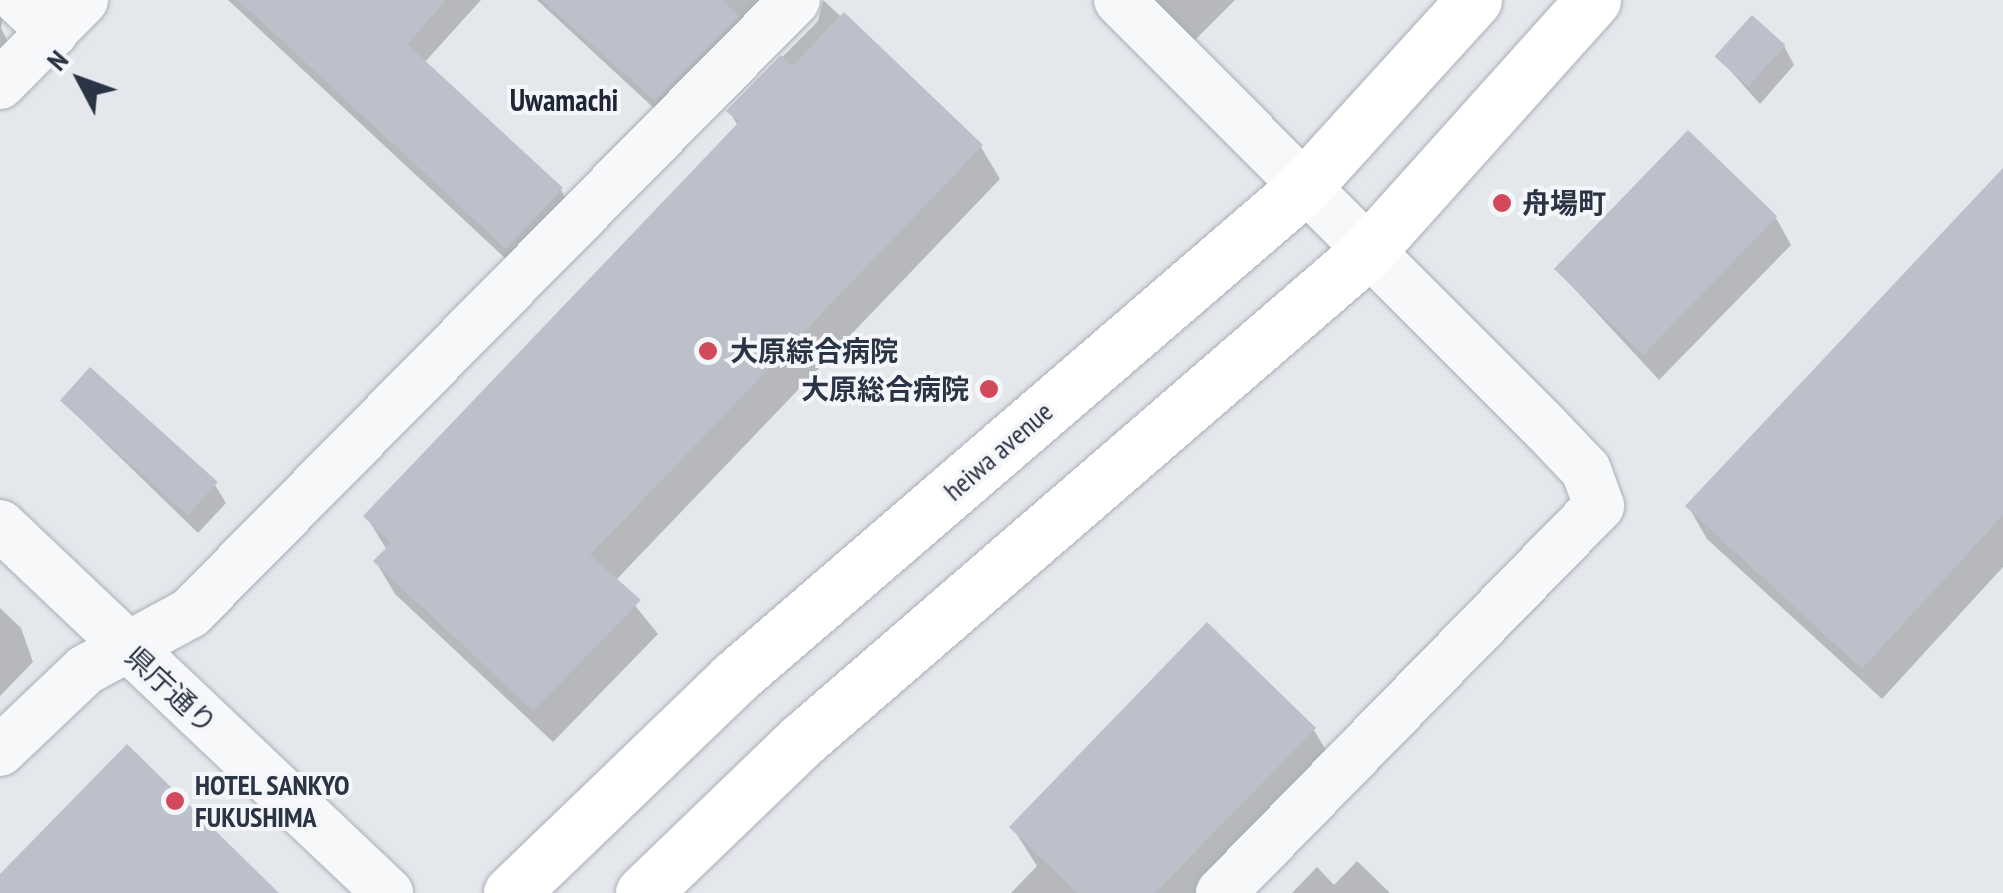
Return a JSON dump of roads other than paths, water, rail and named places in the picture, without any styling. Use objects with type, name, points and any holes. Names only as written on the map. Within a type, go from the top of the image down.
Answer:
[{"type":"highway","name":"heiwa avenue","points":[[512,893],[733,679],[1301,190],[1474,0]]},
{"type":"highway","points":[[642,893],[802,740],[1366,253],[1593,0]]},
{"type":"street","points":[[0,751],[85,670],[190,614],[795,0]]},
{"type":"street","points":[[1119,0],[1301,190],[1586,470],[1599,506],[1221,893]]},
{"type":"street","points":[[0,84],[52,10]]},
{"type":"street","name":"県庁通り","points":[[0,524],[126,649],[388,893]]},
{"type":"place","name":"舟場町","points":[[1502,203]]},
{"type":"place","name":"大原綜合病院","points":[[708,351]]},
{"type":"place","name":"大原総合病院","points":[[989,389]]},
{"type":"place","name":"HOTEL SANKYO FUKUSHIMA","points":[[175,801]]},
{"type":"district","name":"Uwamachi","points":[[564,100]]}]
